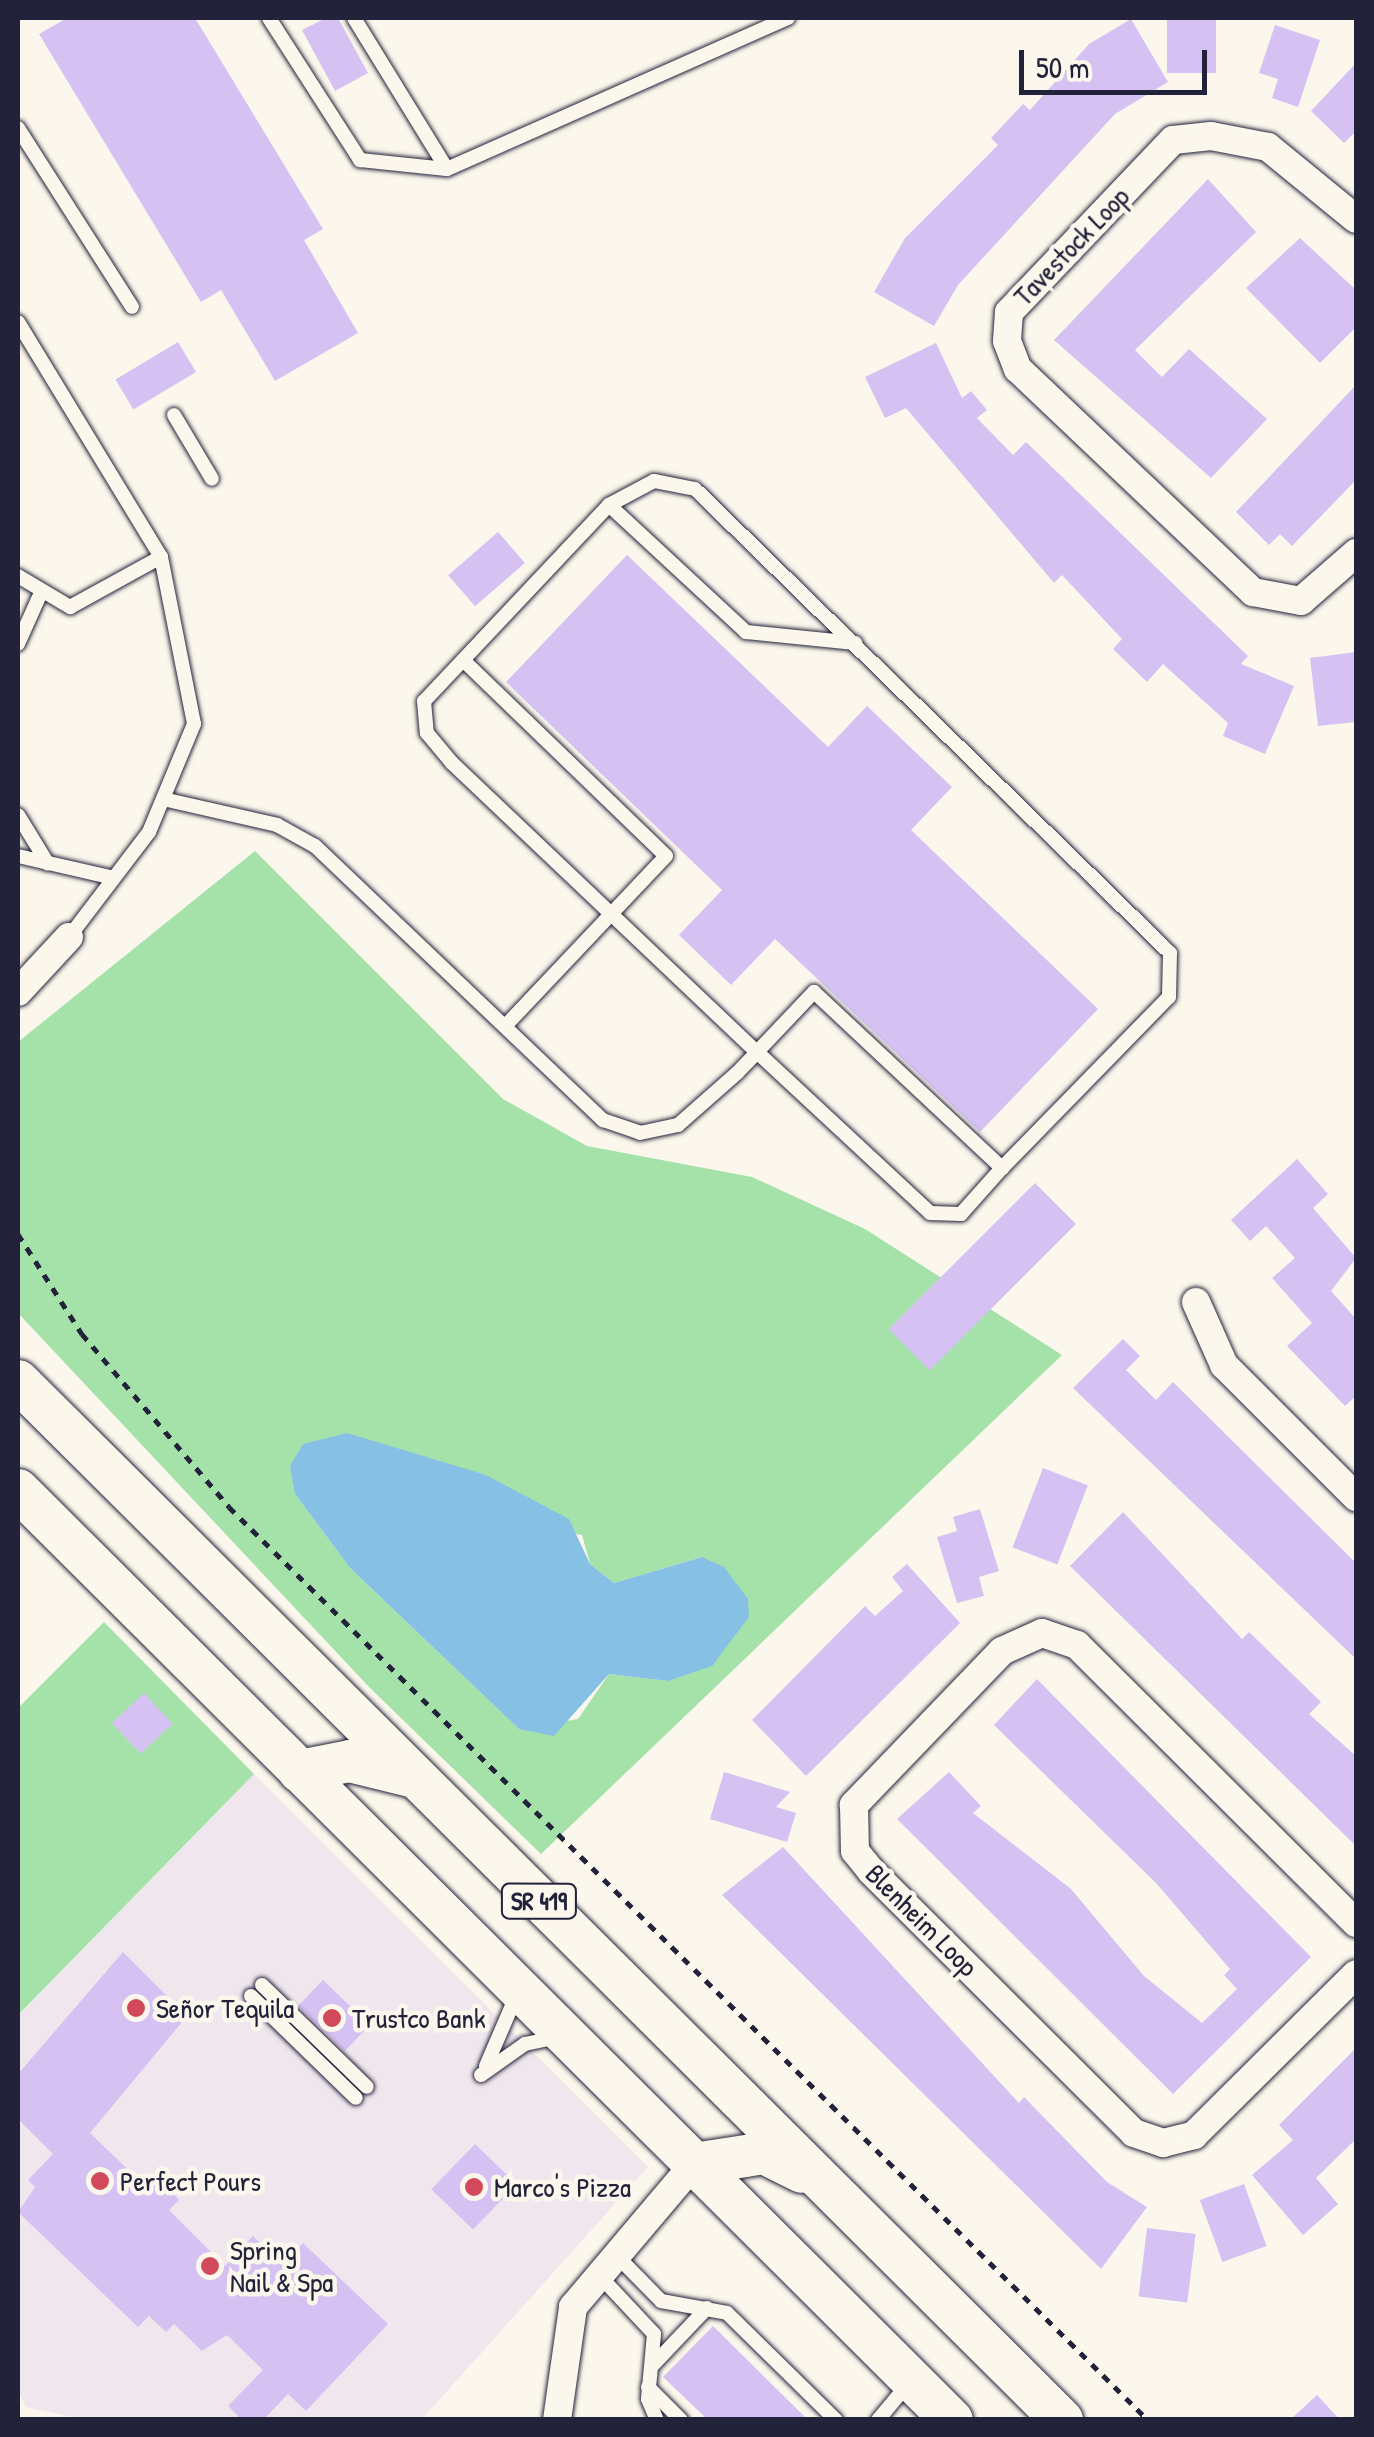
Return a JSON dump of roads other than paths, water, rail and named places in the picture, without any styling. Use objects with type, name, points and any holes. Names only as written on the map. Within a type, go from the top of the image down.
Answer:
[{"type":"main road","name":"SR 419","points":[[18,1381],[1062,2420]]},
{"type":"main road","name":"SR 419","points":[[18,1490],[952,2420]]},
{"type":"main road","points":[[299,1771],[350,1761],[415,1776]]},
{"type":"main road","points":[[694,2164],[764,2153],[820,2181]]},
{"type":"street","name":"Tavestock Loop","points":[[1356,219],[1268,146],[1211,136],[1173,140],[1009,312],[1007,341],[1018,369],[1254,592],[1301,601],[1356,552]]},
{"type":"street","points":[[18,992],[69,937]]},
{"type":"street","points":[[1196,1302],[1224,1365],[1356,1497]]},
{"type":"street","name":"Blenheim Loop","points":[[1356,1923],[1077,1645],[1042,1632],[1002,1651],[854,1805],[855,1851],[871,1870],[1134,2133],[1163,2142],[1194,2135],[1356,1974]]},
{"type":"street","points":[[558,2420],[562,2338],[604,2262],[694,2164]]},
{"type":"lane","points":[[268,18],[360,160],[446,169],[788,18]]},
{"type":"lane","points":[[354,18],[446,169]]},
{"type":"lane","points":[[18,128],[132,307]]},
{"type":"lane","points":[[18,322],[161,557],[194,724],[163,799],[114,878],[69,937]]},
{"type":"lane","points":[[174,414],[212,479]]},
{"type":"lane","points":[[654,482],[695,489],[855,643],[1170,953],[1169,997],[961,1214],[930,1213],[614,917],[427,733],[424,701],[609,504],[654,482]]},
{"type":"lane","points":[[609,504],[746,632],[855,643]]},
{"type":"lane","points":[[18,576],[39,596],[70,607],[100,598],[161,557]]},
{"type":"lane","points":[[18,644],[39,596]]},
{"type":"lane","points":[[463,660],[666,856],[614,917],[505,1026]]},
{"type":"lane","points":[[163,799],[277,825],[315,846],[603,1120],[640,1134],[678,1125],[757,1052],[814,992],[1002,1168]]},
{"type":"lane","points":[[18,815],[48,864]]},
{"type":"lane","points":[[18,856],[114,878]]},
{"type":"lane","points":[[518,1989],[480,2075],[525,2044],[566,2036]]},
{"type":"lane","points":[[256,1990],[362,2092]]},
{"type":"lane","points":[[604,2262],[661,2301],[727,2313],[826,2416]]},
{"type":"lane","points":[[604,2262],[654,2334],[648,2387],[657,2420]]},
{"type":"lane","points":[[652,2366],[707,2308]]},
{"type":"lane","points":[[878,2420],[912,2380]]},
{"type":"lane","points":[[648,2387],[681,2420]]},
{"type":"water","points":[[347,1433],[486,1475],[569,1519],[590,1564],[614,1583],[702,1557],[724,1567],[748,1599],[749,1617],[712,1666],[668,1681],[609,1674],[554,1736],[519,1729],[350,1568],[295,1494],[290,1466],[303,1444]]},
{"type":"place","name":"Señor Tequila","points":[[136,2008]]},
{"type":"place","name":"Trustco Bank","points":[[332,2018]]},
{"type":"place","name":"Perfect Pours","points":[[100,2181]]},
{"type":"place","name":"Marco's Pizza","points":[[474,2187]]},
{"type":"place","name":"Spring Nail & Spa","points":[[210,2266]]}]
